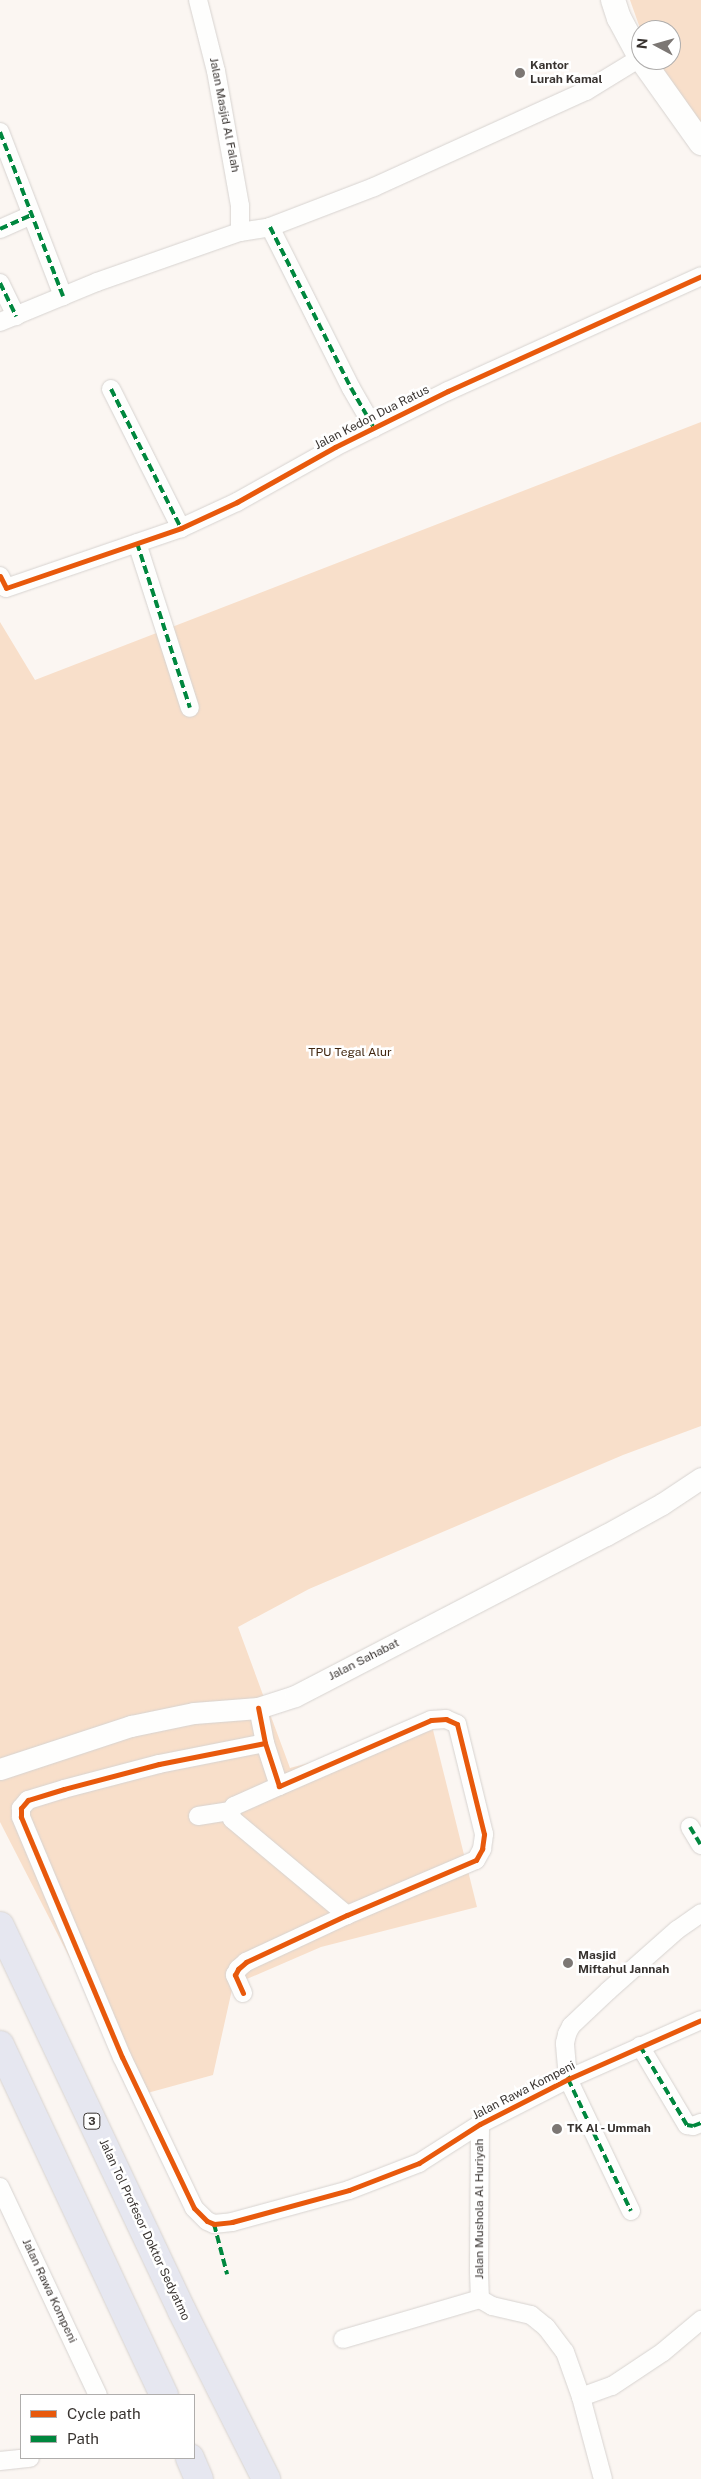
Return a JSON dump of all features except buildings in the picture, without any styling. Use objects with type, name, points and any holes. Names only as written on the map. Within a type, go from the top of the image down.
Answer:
[{"type":"highway","name":"Jalan Tol Profesor Doktor Sedyatmo","points":[[0,1926],[182,2311],[266,2479]]},
{"type":"highway","points":[[0,2045],[164,2394]]},
{"type":"highway","points":[[190,2459],[200,2479]]},
{"type":"main road","points":[[613,0],[618,18],[631,41]]},
{"type":"main road","points":[[649,70],[701,142]]},
{"type":"street","name":"Jalan Masjid Al Falah","points":[[198,0],[216,71],[240,206],[240,232]]},
{"type":"street","points":[[0,283],[8,319],[97,282],[240,232],[270,228],[374,188],[586,92],[631,65]]},
{"type":"street","points":[[0,132],[63,296]]},
{"type":"street","points":[[0,229],[31,215]]},
{"type":"street","points":[[270,228],[351,388],[374,428]]},
{"type":"street","name":"Jalan Kedon Dua Ratus","points":[[2,584],[182,528],[237,502],[374,428],[448,391],[701,276]]},
{"type":"street","points":[[111,389],[182,528]]},
{"type":"street","points":[[137,543],[190,708]]},
{"type":"street","name":"Jalan Sahabat","points":[[0,1769],[131,1726],[194,1713],[258,1708],[295,1696],[606,1535],[662,1504],[701,1478]]},
{"type":"street","points":[[258,1708],[279,1786]]},
{"type":"street","points":[[242,1993],[236,1975],[238,1969],[246,1962],[347,1914],[476,1860],[482,1850],[484,1834],[457,1724],[446,1719],[431,1720],[234,1806],[231,1812],[234,1823],[347,1914]]},
{"type":"street","name":"Jalan Rawa Kompeni","points":[[266,1743],[158,1764],[28,1800],[21,1808],[21,1818],[122,2057],[194,2208],[207,2221],[214,2224],[232,2222],[349,2190],[419,2163],[480,2124],[568,2078],[701,2020]]},
{"type":"street","points":[[198,1816],[231,1812]]},
{"type":"street","points":[[690,1827],[701,1846]]},
{"type":"street","name":"Jalan Rawa Kompeni","points":[[631,2211],[568,2078],[565,2043],[570,2026],[670,1936],[701,1914]]},
{"type":"street","points":[[640,2046],[687,2125],[693,2126],[701,2123]]},
{"type":"street","name":"Jalan Mushola Al Huriyah","points":[[480,2124],[480,2299]]},
{"type":"street","name":"Jalan Rawa Kompeni","points":[[0,2188],[98,2394]]},
{"type":"street","points":[[344,2339],[480,2299],[492,2306],[531,2315],[546,2327],[565,2352],[581,2396],[603,2479]]},
{"type":"street","points":[[581,2396],[612,2386],[663,2352],[701,2320]]},
{"type":"street","points":[[0,2461],[20,2459]]},
{"type":"green space","points":[[630,0],[701,0],[701,127],[662,70],[681,70],[681,20],[637,20]]},
{"type":"green space","name":"TPU Tegal Alur","points":[[701,422],[701,1426],[623,1455],[309,1589],[238,1627],[290,1768],[433,1730],[477,1907],[321,1947],[233,1985],[213,2075],[140,2095],[0,1822],[0,622],[35,680]]},
{"type":"marked path","points":[[0,132],[63,296]]},
{"type":"marked path","points":[[0,229],[31,215]]},
{"type":"marked path","points":[[270,227],[351,388],[374,428]]},
{"type":"marked path","points":[[0,283],[16,316]]},
{"type":"marked path","points":[[111,389],[181,528]]},
{"type":"marked path","points":[[137,543],[190,708]]},
{"type":"marked path","points":[[690,1827],[701,1845]]},
{"type":"marked path","points":[[640,2046],[687,2125],[693,2126],[701,2123]]},
{"type":"marked path","points":[[571,2077],[568,2079],[631,2211]]},
{"type":"marked path","points":[[214,2224],[227,2274]]},
{"type":"cycle path","points":[[0,576],[6,588],[181,528],[237,502],[335,447],[448,391],[701,276]]},
{"type":"cycle path","points":[[243,1993],[235,1975],[238,1969],[246,1962],[347,1915],[476,1860],[482,1849],[484,1834],[457,1724],[446,1719],[431,1720],[279,1786],[265,1743],[258,1708]]},
{"type":"cycle path","points":[[265,1743],[159,1764],[64,1789],[28,1800],[21,1808],[21,1817],[122,2057],[194,2208],[207,2221],[214,2224],[232,2222],[349,2190],[419,2163],[480,2124],[568,2079],[701,2020]]},
{"type":"place","name":"Kantor Lurah Kamal","points":[[520,73]]},
{"type":"place","name":"Masjid Miftahul Jannah","points":[[568,1963]]},
{"type":"place","name":"TK Al - Ummah","points":[[557,2129]]}]
